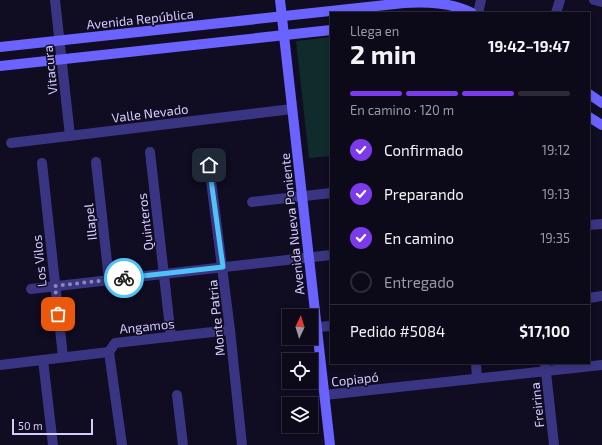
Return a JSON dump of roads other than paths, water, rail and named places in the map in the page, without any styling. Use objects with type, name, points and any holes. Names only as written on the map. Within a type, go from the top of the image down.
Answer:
[{"type":"street","name":"Vitacura","points":[[55,0],[70,136]]},
{"type":"street","name":"Avenida Nueva Poniente","points":[[280,0],[315,309]]},
{"type":"street","points":[[478,12],[481,0]]},
{"type":"street","points":[[556,12],[560,0]]},
{"type":"street","points":[[594,0],[602,2]]},
{"type":"street","name":"Avenida República","points":[[0,47],[282,16],[372,3],[432,3],[457,7],[470,12]]},
{"type":"street","points":[[0,66],[330,30]]},
{"type":"street","points":[[590,95],[602,103]]},
{"type":"street","name":"Valle Nevado","points":[[11,143],[292,109]]},
{"type":"street","points":[[590,117],[602,125]]},
{"type":"street","name":"Quinteros","points":[[150,152],[171,337]]},
{"type":"street","name":"Illapel","points":[[96,162],[109,280]]},
{"type":"street","name":"Los Vilos","points":[[42,163],[62,357]]},
{"type":"street","name":"Monte Patria","points":[[209,165],[223,267],[242,445]]},
{"type":"street","points":[[252,202],[330,193]]},
{"type":"street","points":[[590,225],[602,224]]},
{"type":"street","points":[[31,289],[330,255]]},
{"type":"street","points":[[590,298],[602,296]]},
{"type":"street","points":[[318,327],[330,326]]},
{"type":"street","name":"Angamos","points":[[0,365],[109,352],[115,343],[230,330]]},
{"type":"street","name":"Avenida Nueva Poniente","points":[[318,336],[330,445]]},
{"type":"street","points":[[109,352],[122,445]]},
{"type":"street","points":[[43,360],[53,445]]},
{"type":"street","points":[[476,364],[477,378]]},
{"type":"street","name":"Copiapó","points":[[325,395],[477,378],[546,367],[602,364]]},
{"type":"street","name":"Freirina","points":[[546,367],[554,445]]},
{"type":"street","points":[[177,395],[183,445]]}]
